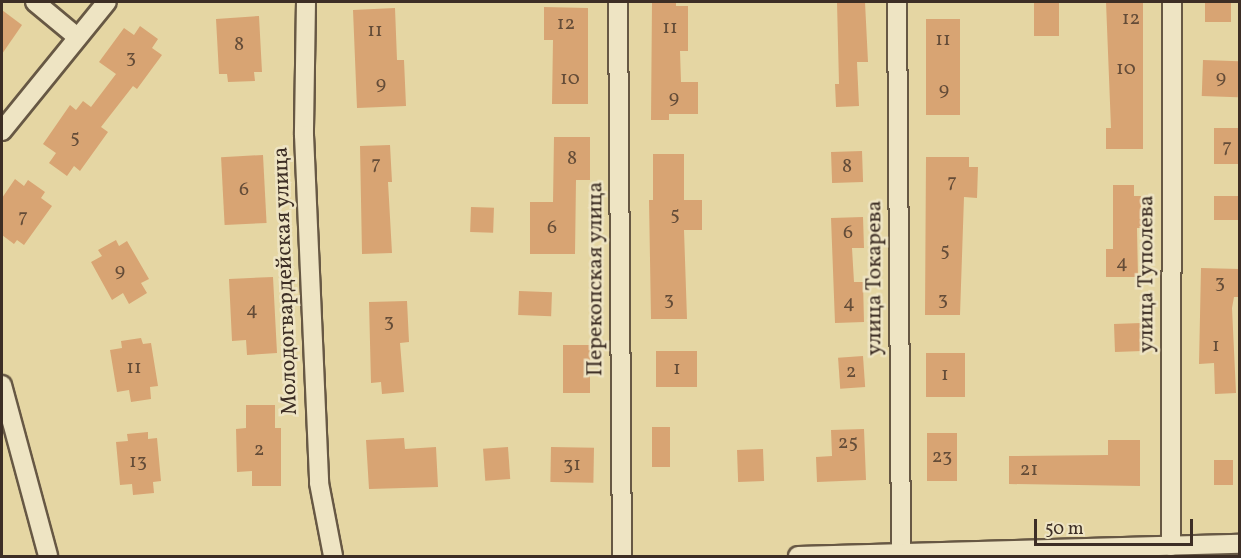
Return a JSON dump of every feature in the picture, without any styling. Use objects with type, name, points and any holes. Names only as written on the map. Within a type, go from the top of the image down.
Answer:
[{"type":"street","points":[[35,2],[77,37]]},
{"type":"street","points":[[2,131],[108,2]]},
{"type":"street","name":"Молодогвардейская улица","points":[[306,2],[304,135],[319,483],[333,556]]},
{"type":"street","name":"Перекопская улица","points":[[618,2],[622,556]]},
{"type":"street","name":"улица Токарева","points":[[895,555],[897,2]]},
{"type":"street","name":"улица Туполева","points":[[1171,546],[1172,2]]},
{"type":"street","points":[[2,385],[48,556]]},
{"type":"street","points":[[798,556],[1239,544]]},
{"type":"building","points":[[652,2],[676,2],[676,6],[688,6],[688,51],[680,51],[681,82],[698,82],[698,114],[669,114],[669,120],[651,120]]},
{"type":"building","points":[[837,2],[865,2],[868,62],[857,62],[859,106],[836,107],[835,84],[839,84]]},
{"type":"building","points":[[1034,2],[1059,2],[1059,36],[1034,36]]},
{"type":"building","points":[[1106,2],[1143,2],[1143,149],[1106,149],[1106,128],[1111,128]]},
{"type":"building","points":[[1205,2],[1231,2],[1231,22],[1205,22]]},
{"type":"building","points":[[544,7],[588,8],[588,104],[552,104],[553,40],[544,40]]},
{"type":"building","points":[[395,8],[397,60],[404,60],[406,106],[357,108],[353,10]]},
{"type":"building","points":[[2,10],[22,25],[2,54]]},
{"type":"building","points":[[259,16],[262,72],[254,72],[255,81],[228,82],[227,74],[219,74],[216,19]]},
{"type":"building","points":[[926,19],[960,19],[960,115],[926,115]]},
{"type":"building","points":[[140,26],[158,39],[152,48],[162,55],[137,89],[133,86],[101,127],[108,132],[80,171],[74,166],[67,176],[49,163],[56,153],[43,144],[70,105],[76,110],[83,101],[91,107],[116,74],[99,62],[124,28],[134,35]]},
{"type":"building","points":[[1203,60],[1239,61],[1238,97],[1202,96]]},
{"type":"building","points":[[1214,128],[1239,128],[1239,164],[1214,164]]},
{"type":"building","points":[[554,137],[590,137],[590,180],[576,180],[575,254],[530,254],[530,202],[553,202]]},
{"type":"building","points":[[390,145],[392,182],[388,182],[392,253],[362,254],[360,146]]},
{"type":"building","points":[[862,151],[863,182],[832,183],[831,152]]},
{"type":"building","points":[[653,154],[684,154],[684,200],[702,200],[702,230],[684,230],[687,319],[651,319],[649,200],[653,200]]},
{"type":"building","points":[[263,155],[267,223],[225,225],[221,157]]},
{"type":"building","points":[[926,157],[969,157],[969,167],[978,167],[977,198],[964,197],[960,315],[925,315]]},
{"type":"building","points":[[15,179],[24,186],[28,180],[45,192],[41,198],[52,206],[24,245],[17,240],[14,244],[2,235],[2,198]]},
{"type":"building","points":[[1113,185],[1134,185],[1134,196],[1141,196],[1141,228],[1137,228],[1138,277],[1106,277],[1106,249],[1113,249]]},
{"type":"building","points":[[1214,196],[1239,196],[1239,220],[1214,220]]},
{"type":"building","points":[[471,207],[494,208],[493,233],[470,232]]},
{"type":"building","points":[[863,217],[864,248],[852,248],[854,282],[863,282],[864,322],[835,323],[831,218]]},
{"type":"building","points":[[116,240],[119,246],[127,241],[149,279],[141,283],[147,293],[129,304],[123,293],[112,300],[91,262],[102,256],[98,250]]},
{"type":"building","points":[[1201,268],[1239,269],[1239,297],[1234,297],[1232,308],[1236,393],[1215,394],[1214,363],[1199,364]]},
{"type":"building","points":[[273,277],[277,353],[247,355],[246,340],[232,341],[229,279]]},
{"type":"building","points":[[519,291],[552,292],[551,316],[518,315]]},
{"type":"building","points":[[407,301],[409,342],[400,343],[404,392],[382,394],[381,382],[371,383],[369,302]]},
{"type":"building","points":[[1141,323],[1142,351],[1115,352],[1114,324]]},
{"type":"building","points":[[141,338],[143,344],[151,343],[158,386],[150,387],[151,399],[131,402],[129,390],[117,392],[110,350],[122,348],[121,341]]},
{"type":"building","points":[[563,345],[590,345],[590,393],[563,393]]},
{"type":"building","points":[[656,351],[697,351],[697,387],[656,387]]},
{"type":"building","points":[[926,353],[965,353],[965,397],[926,397]]},
{"type":"building","points":[[863,356],[865,387],[840,389],[838,358]]},
{"type":"building","points":[[246,405],[275,405],[275,428],[281,428],[281,486],[252,486],[252,471],[237,472],[236,429],[246,428]]},
{"type":"building","points":[[652,427],[670,427],[670,467],[652,467]]},
{"type":"building","points":[[864,429],[866,480],[817,482],[816,457],[832,456],[831,430]]},
{"type":"building","points":[[148,432],[148,439],[157,438],[161,481],[153,482],[154,493],[133,495],[132,484],[120,485],[116,442],[128,441],[127,434]]},
{"type":"building","points":[[927,433],[957,433],[957,481],[927,481]]},
{"type":"building","points":[[404,438],[405,449],[436,447],[438,487],[369,489],[366,440]]},
{"type":"building","points":[[1108,440],[1140,440],[1140,486],[1009,484],[1009,456],[1108,455]]},
{"type":"building","points":[[508,447],[510,479],[485,481],[483,449]]},
{"type":"building","points":[[551,447],[594,448],[593,483],[550,482]]},
{"type":"building","points":[[763,449],[764,481],[738,482],[737,450]]},
{"type":"building","points":[[1214,460],[1233,460],[1233,485],[1214,485]]}]
